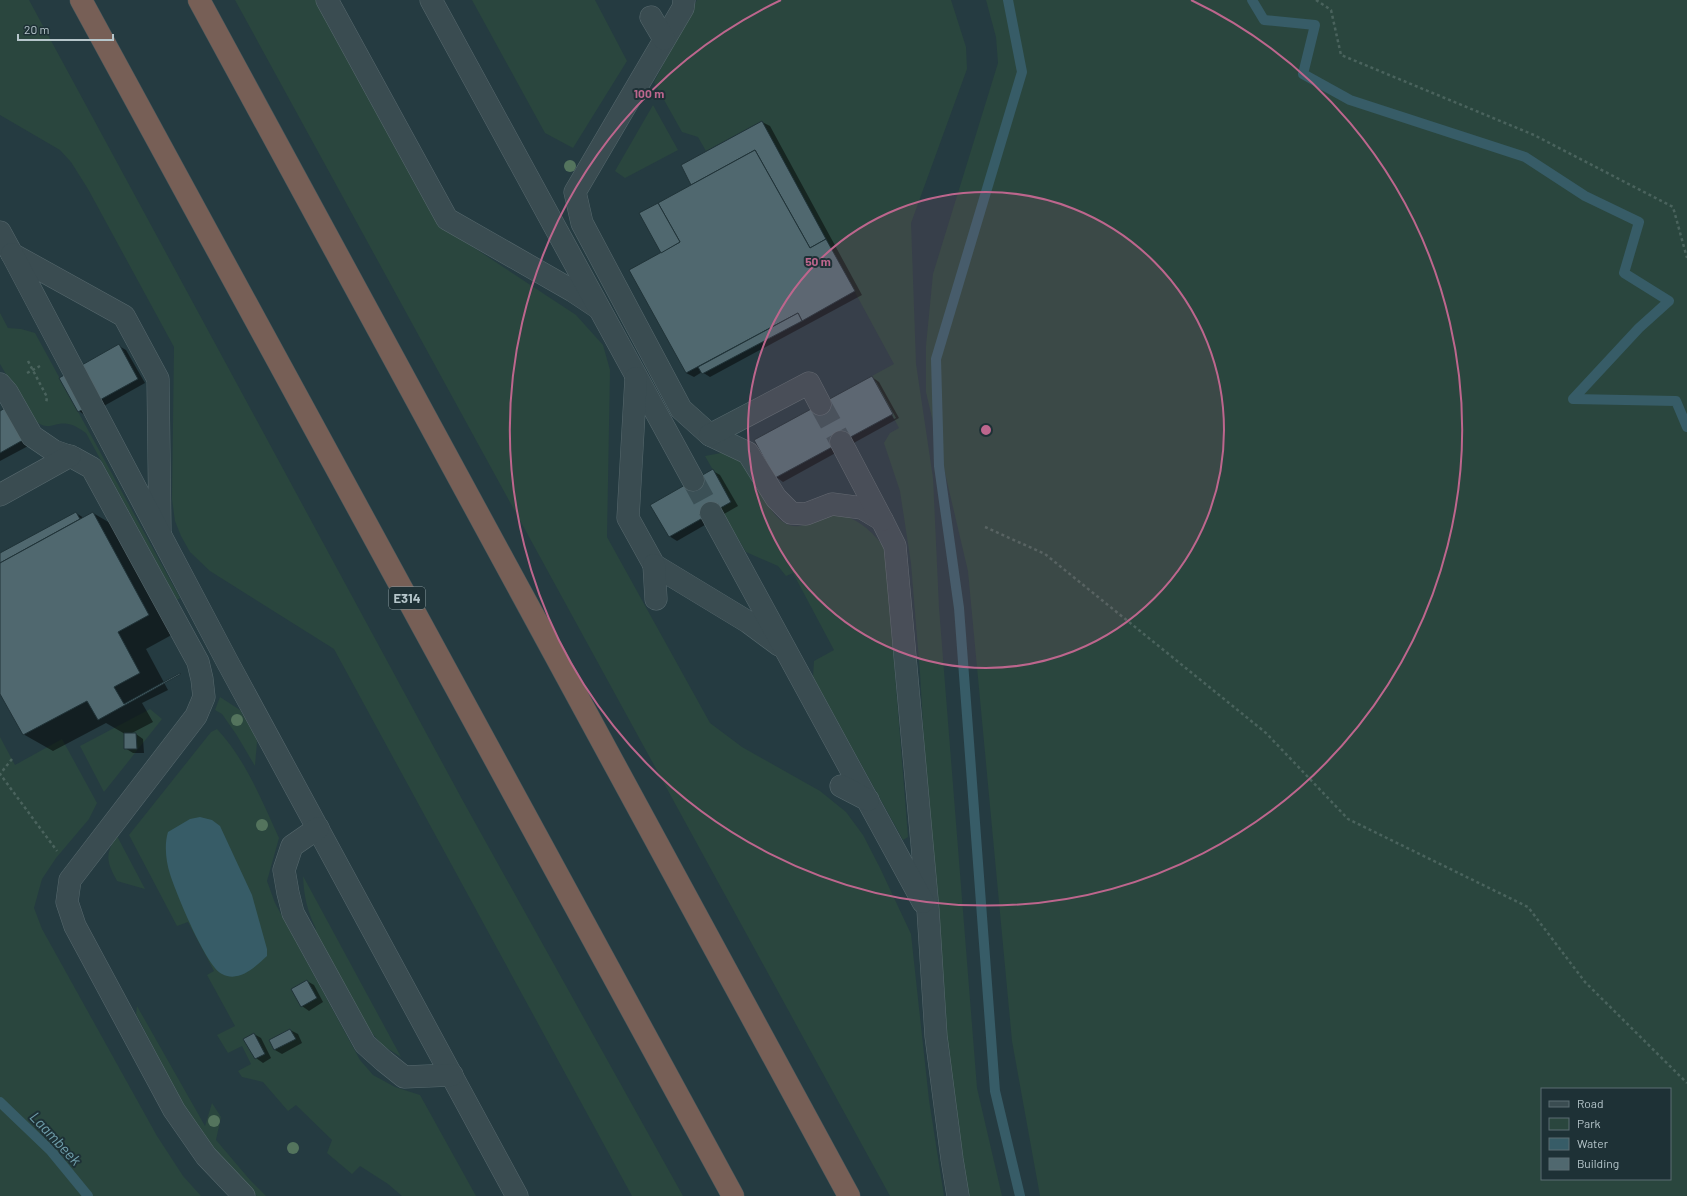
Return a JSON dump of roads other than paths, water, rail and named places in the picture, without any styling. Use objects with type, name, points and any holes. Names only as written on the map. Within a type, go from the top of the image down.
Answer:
[{"type":"highway","name":"E314","points":[[81,0],[733,1196]]},
{"type":"highway","points":[[199,0],[849,1196]]},
{"type":"lane","points":[[327,0],[447,219],[573,291],[598,308]]},
{"type":"lane","points":[[431,0],[693,480]]},
{"type":"lane","points":[[684,0],[683,8],[574,192],[582,223],[682,409],[710,435],[748,452],[776,498],[791,513],[806,514],[832,504],[862,508],[882,520]]},
{"type":"lane","points":[[651,17],[664,39]]},
{"type":"lane","points":[[0,232],[160,536],[517,1196]]},
{"type":"lane","points":[[12,254],[124,316],[158,379],[160,536]]},
{"type":"lane","points":[[636,378],[628,518],[654,565],[656,599]]},
{"type":"lane","points":[[710,435],[809,382],[820,404]]},
{"type":"lane","points":[[0,384],[7,392],[32,436],[54,451],[70,456],[92,468],[198,662],[204,698],[196,716],[70,880],[67,902],[75,926],[174,1110],[206,1156],[244,1196]]},
{"type":"lane","points":[[840,442],[895,546],[900,581],[928,910],[936,1036],[958,1196]]},
{"type":"lane","points":[[0,496],[70,456]]},
{"type":"lane","points":[[711,513],[928,910]]},
{"type":"lane","points":[[654,565],[748,622],[785,649]]},
{"type":"lane","points":[[841,786],[868,800]]},
{"type":"lane","points":[[318,828],[292,846],[284,870],[288,893],[297,920],[365,1044],[404,1076],[452,1075]]},
{"type":"water","points":[[200,817],[212,820],[220,826],[252,895],[267,949],[267,956],[252,969],[235,977],[222,974],[215,968],[208,958],[192,928],[173,883],[169,869],[166,848],[168,832],[190,819]]},
{"type":"waterway","points":[[1008,0],[1022,72],[936,359],[939,466],[959,608],[995,1091],[1020,1196]]},
{"type":"waterway","points":[[1252,0],[1264,20],[1315,25],[1303,74],[1350,100],[1525,157],[1585,196],[1639,222],[1624,273],[1669,301],[1639,328],[1573,399],[1676,401],[1687,427]]},
{"type":"waterway","name":"Laambeek","points":[[0,1102],[51,1151],[88,1196]]},
{"type":"tunnel","points":[[820,404],[841,442]]},
{"type":"tunnel","points":[[693,480],[711,513]]}]
